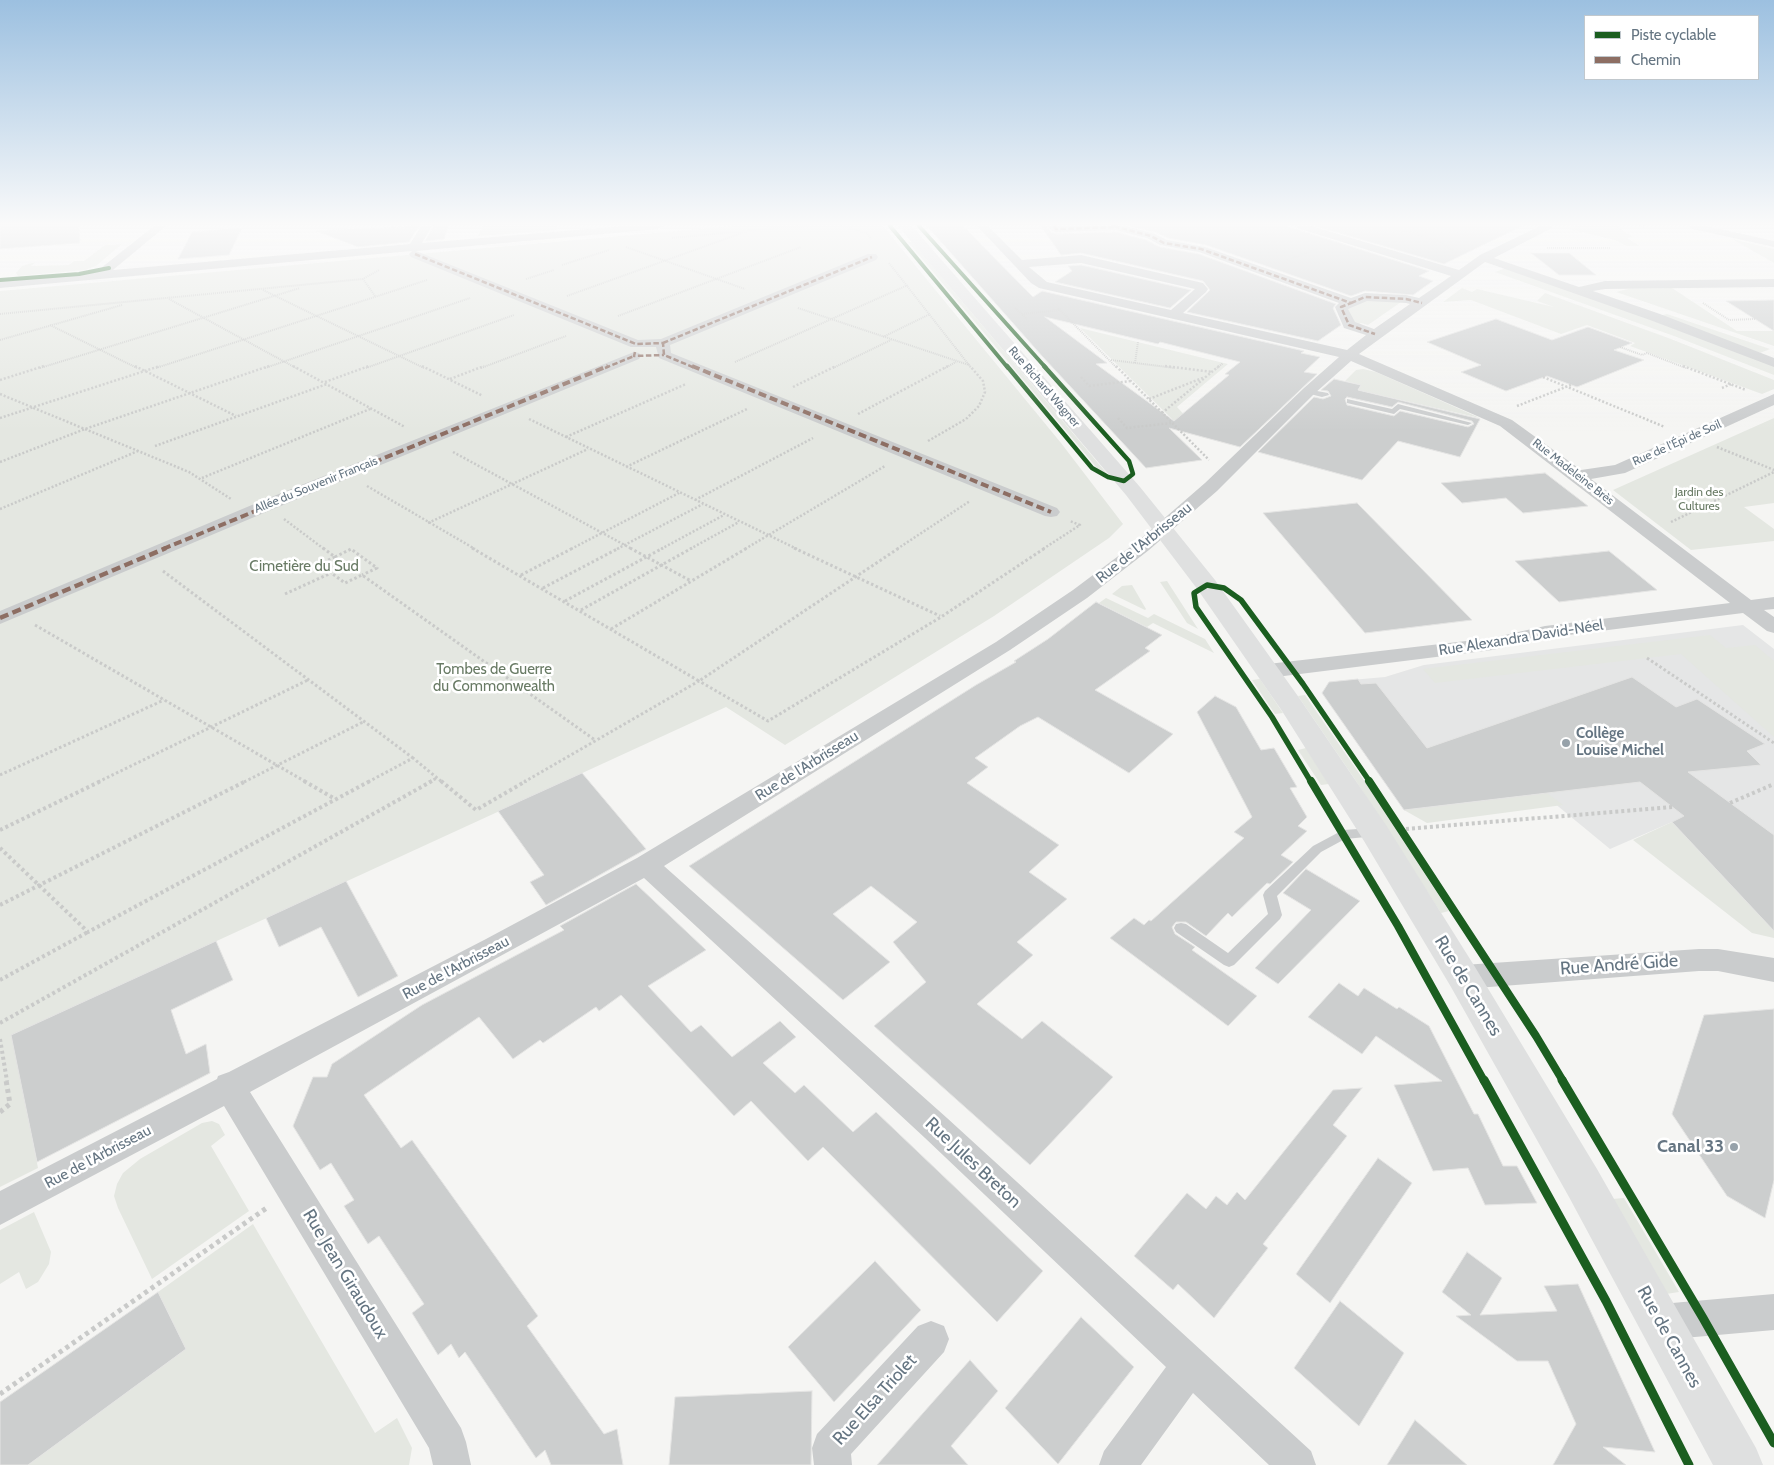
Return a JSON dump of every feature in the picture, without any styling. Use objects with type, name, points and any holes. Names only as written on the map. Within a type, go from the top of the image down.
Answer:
[{"type":"street","points":[[515,294],[593,326],[635,350],[663,349],[779,294]]},
{"type":"street","name":"Rue Richard Wagner","points":[[964,294],[1114,468],[1162,528]]},
{"type":"street","name":"Rue Madeleine Brès","points":[[1085,294],[1349,355],[1506,423],[1774,627]]},
{"type":"street","points":[[1173,315],[1196,294]]},
{"type":"street","points":[[1327,294],[1351,303]]},
{"type":"street","name":"Rue de l'Arbrisseau","points":[[0,1210],[229,1086],[496,947],[646,865],[1025,632],[1106,575],[1143,546],[1223,475],[1309,391],[1349,355],[1375,334],[1434,294]]},
{"type":"street","points":[[1591,294],[1774,362]]},
{"type":"street","points":[[1375,334],[1349,325],[1341,307],[1365,297],[1406,299],[1422,303]]},
{"type":"street","points":[[663,349],[838,425],[1051,512]]},
{"type":"street","name":"Allée du Souvenir Français","points":[[6,615],[257,509],[347,474],[507,407],[635,350]]},
{"type":"street","name":"Rue de l'Épi de Soil","points":[[1576,476],[1619,469],[1773,399]]},
{"type":"street","name":"Rue de Cannes","points":[[1162,528],[1207,585],[1268,671],[1396,830],[1463,977],[1661,1322],[1739,1465]]},
{"type":"street","name":"Rue Alexandra David-Néel","points":[[1268,671],[1492,644],[1545,632],[1774,603]]},
{"type":"street","name":"Rue Jules Breton","points":[[646,865],[943,1135],[1297,1465]]},
{"type":"street","name":"Rue André Gide","points":[[1463,977],[1699,960],[1727,961],[1774,970]]},
{"type":"street","name":"Rue Jean Giraudoux","points":[[229,1086],[447,1442],[452,1465]]},
{"type":"street","points":[[1661,1322],[1774,1312]]},
{"type":"street","name":"Rue Elsa Triolet","points":[[833,1465],[830,1448],[931,1339]]},
{"type":"street","points":[[1118,1465],[1190,1365]]},
{"type":"lane","points":[[1309,391],[1325,395]]},
{"type":"lane","points":[[1350,401],[1394,412],[1398,406],[1468,423]]},
{"type":"lane","points":[[1181,928],[1229,961],[1276,915],[1270,895],[1317,849],[1343,835],[1396,830]]},
{"type":"path","points":[[0,314],[217,294]]},
{"type":"path","points":[[272,294],[507,407],[724,515],[941,617]]},
{"type":"path","points":[[0,380],[281,294]]},
{"type":"path","points":[[0,418],[380,294]]},
{"type":"path","points":[[0,462],[85,429],[481,294]]},
{"type":"path","points":[[155,446],[399,356],[575,294]]},
{"type":"path","points":[[449,379],[676,294]]},
{"type":"path","points":[[760,294],[969,365]]},
{"type":"path","points":[[611,629],[966,419],[979,406],[985,392],[983,380],[914,294]]},
{"type":"path","points":[[1044,294],[1223,475]]},
{"type":"path","points":[[1689,294],[1729,320],[1756,320]]},
{"type":"path","points":[[169,299],[691,581]]},
{"type":"path","points":[[0,340],[131,302]]},
{"type":"path","points":[[1015,308],[1027,319]]},
{"type":"path","points":[[1022,314],[1060,310]]},
{"type":"path","points":[[882,337],[930,314]]},
{"type":"path","points":[[50,325],[236,416]]},
{"type":"path","points":[[1136,363],[1138,342]]},
{"type":"path","points":[[1620,347],[1642,355],[1648,354],[1773,399]]},
{"type":"path","points":[[1110,360],[1212,372]]},
{"type":"path","points":[[694,500],[956,362]]},
{"type":"path","points":[[1162,413],[1223,363]]},
{"type":"path","points":[[1149,399],[1208,376]]},
{"type":"path","points":[[1081,377],[1089,386],[1130,381]]},
{"type":"path","points":[[1543,377],[1774,471]]},
{"type":"path","points":[[1722,388],[1731,384]]},
{"type":"path","points":[[1514,407],[1571,385]]},
{"type":"path","points":[[0,394],[202,478],[335,557]]},
{"type":"path","points":[[202,478],[370,409]]},
{"type":"path","points":[[1118,418],[1127,428],[1172,423]]},
{"type":"path","points":[[428,523],[589,449]]},
{"type":"path","points":[[0,508],[138,451]]},
{"type":"path","points":[[1651,532],[1774,471]]},
{"type":"path","points":[[347,474],[768,722],[941,617],[1080,525],[1051,512]]},
{"type":"path","points":[[144,557],[413,758],[476,810],[698,681],[991,487]]},
{"type":"path","points":[[521,576],[679,493]]},
{"type":"path","points":[[542,588],[703,504]]},
{"type":"path","points":[[565,602],[724,515]]},
{"type":"path","points":[[580,611],[739,522]]},
{"type":"path","points":[[351,549],[377,568],[344,583],[319,564],[335,557],[351,549]]},
{"type":"path","points":[[285,594],[332,573]]},
{"type":"path","points":[[362,575],[595,740]]},
{"type":"path","points":[[6,615],[164,700],[335,799]]},
{"type":"path","points":[[1647,658],[1774,744]]},
{"type":"path","points":[[0,830],[308,680]]},
{"type":"path","points":[[0,775],[164,700]]},
{"type":"path","points":[[0,906],[363,722]]},
{"type":"path","points":[[0,980],[413,758]]},
{"type":"path","points":[[0,1023],[437,778]]},
{"type":"path","points":[[1730,803],[1774,784]]},
{"type":"path","points":[[1396,830],[1672,807]]},
{"type":"path","points":[[0,848],[88,932]]},
{"type":"path","points":[[0,1038],[10,1104],[0,1112]]},
{"type":"path","points":[[0,1394],[293,1190]]},
{"type":"shaded area","name":"Collège Louise Michel","points":[[1743,625],[1774,649],[1774,931],[1672,822],[1610,849],[1542,793],[1404,810],[1322,693],[1329,682],[1385,677],[1424,665]]},
{"type":"green space","name":"Cimetière du Sud","points":[[0,294],[939,294],[1061,443],[1123,524],[1109,538],[994,616],[785,745],[726,707],[12,1035],[38,1168],[0,1187]]},
{"type":"green space","points":[[952,294],[956,294],[1109,476],[1095,469],[1097,468]]},
{"type":"green space","points":[[1453,294],[1500,294],[1554,307],[1537,301],[1544,294],[1549,294],[1671,339],[1774,380],[1774,389],[1762,394],[1630,346],[1635,343],[1587,325],[1561,334],[1471,300],[1443,302]]},
{"type":"green space","points":[[1558,294],[1582,294],[1598,300],[1774,366],[1774,375],[1674,336]]},
{"type":"green space","points":[[1623,294],[1682,294],[1737,331],[1774,331],[1774,346]]},
{"type":"green space","points":[[1366,298],[1404,300],[1368,325],[1361,323],[1356,326],[1344,308]]},
{"type":"green space","points":[[1667,314],[1770,349],[1760,353],[1659,316]]},
{"type":"green space","points":[[1080,328],[1228,364],[1177,407],[1191,422],[1177,424]]},
{"type":"green space","points":[[1363,369],[1376,372],[1480,418],[1358,390],[1361,385],[1345,381],[1356,370]]},
{"type":"green space","name":"Jardin des Cultures","points":[[1774,418],[1774,503],[1744,507],[1774,529],[1774,541],[1691,550],[1613,490]]},
{"type":"green space","points":[[1167,581],[1198,629],[1187,623],[1160,582]]},
{"type":"green space","points":[[1132,585],[1145,610],[1112,594],[1122,586]]},
{"type":"green space","points":[[1106,598],[1148,618],[1154,614],[1205,639],[1214,653],[1153,623],[1147,627],[1099,603]]},
{"type":"green space","points":[[1710,635],[1726,648],[1755,645],[1774,661],[1774,737],[1681,654],[1435,683],[1423,669]]},
{"type":"green space","points":[[1260,679],[1283,713],[1275,714],[1252,680]]},
{"type":"green space","points":[[1305,695],[1363,779],[1449,911],[1441,913],[1354,778],[1298,696]]},
{"type":"green space","points":[[1306,748],[1329,784],[1321,785],[1298,750]]},
{"type":"green space","points":[[1547,793],[1563,805],[1427,823],[1404,810]]},
{"type":"green space","points":[[1672,822],[1774,931],[1774,938],[1752,933],[1633,840]]},
{"type":"green space","points":[[212,1121],[219,1124],[225,1135],[211,1146],[249,1211],[152,1279],[118,1208],[114,1196],[117,1184],[123,1173],[140,1159],[202,1123]]},
{"type":"green space","points":[[1624,1198],[1679,1292],[1666,1294],[1612,1199]]},
{"type":"green space","points":[[34,1212],[51,1252],[49,1264],[38,1282],[26,1289],[19,1272],[0,1284],[0,1230]]},
{"type":"green space","points":[[253,1224],[375,1433],[397,1418],[412,1448],[409,1465],[28,1465],[186,1349],[158,1292]]},
{"type":"building","points":[[987,294],[1030,294],[1033,297],[1037,294],[1057,294],[1304,351],[1301,353],[1320,357],[1304,372],[1317,374],[1240,447],[1169,428],[1202,460],[1146,468]],"holes":[[[1045,317],[1158,344],[1160,342],[1240,362],[1225,374],[1229,375],[1174,421],[1096,364],[1107,363]]]},
{"type":"building","points":[[1110,294],[1186,294],[1170,308]]},
{"type":"building","points":[[1205,294],[1310,294],[1336,304],[1333,308],[1341,325],[1318,341],[1187,312]]},
{"type":"building","points":[[1774,300],[1774,331],[1726,301]]},
{"type":"building","points":[[1496,319],[1552,340],[1588,327],[1632,343],[1614,350],[1644,360],[1577,387],[1547,376],[1506,391],[1461,372],[1481,365],[1427,342]]},
{"type":"building","points":[[1334,379],[1361,385],[1358,390],[1480,419],[1460,457],[1398,441],[1362,480],[1258,452],[1314,397],[1323,399],[1331,396],[1328,391],[1321,390]],"holes":[[[1347,397],[1392,407],[1398,402],[1472,421],[1474,424],[1468,427],[1400,411],[1394,416],[1347,405],[1345,399]]]},
{"type":"building","points":[[1545,473],[1588,506],[1523,513],[1506,498],[1462,503],[1441,483]]},
{"type":"building","points":[[1357,503],[1472,620],[1365,633],[1263,513]]},
{"type":"building","points":[[1609,551],[1657,590],[1559,602],[1515,561]]},
{"type":"building","points":[[1096,602],[1162,635],[1145,648],[1150,651],[1095,690],[1173,734],[1129,773],[1038,717],[1020,726],[975,758],[988,767],[967,783],[1059,845],[1029,872],[1067,899],[1017,942],[1033,955],[977,1004],[1022,1039],[1042,1021],[1113,1077],[1030,1165],[874,1026],[926,982],[893,942],[917,922],[871,886],[833,914],[890,962],[843,1000],[689,866],[976,685],[1016,662],[1014,661],[1048,639]]},
{"type":"building","points":[[1632,677],[1676,707],[1697,699],[1765,744],[1747,751],[1761,765],[1688,772],[1774,835],[1774,931],[1672,822],[1684,816],[1640,782],[1404,810],[1322,693],[1329,682],[1358,679],[1361,684],[1376,683],[1427,748]]},
{"type":"building","points":[[1215,696],[1236,707],[1261,750],[1274,748],[1297,787],[1290,788],[1307,817],[1298,826],[1307,831],[1281,855],[1293,862],[1270,884],[1267,883],[1232,917],[1228,913],[1206,936],[1186,922],[1176,922],[1172,927],[1175,934],[1195,947],[1192,950],[1257,996],[1228,1026],[1110,938],[1134,918],[1144,925],[1149,920],[1151,921],[1244,838],[1234,832],[1252,817],[1197,712]]},
{"type":"building","points":[[582,773],[646,849],[546,905],[530,882],[544,875],[498,811]]},
{"type":"building","points":[[1306,869],[1360,901],[1278,984],[1255,968],[1311,910],[1283,893]]},
{"type":"building","points":[[346,881],[398,976],[358,997],[321,927],[279,947],[266,918]]},
{"type":"building","points":[[636,884],[706,950],[648,986],[691,1032],[701,1025],[732,1057],[780,1021],[796,1037],[763,1063],[795,1093],[804,1085],[853,1132],[876,1112],[1043,1271],[997,1322],[823,1147],[808,1161],[751,1101],[734,1116],[621,995],[599,1011],[596,1007],[543,1043],[540,1040],[513,1059],[479,1017],[364,1095],[401,1148],[412,1140],[538,1316],[527,1326],[604,1434],[617,1429],[623,1465],[551,1465],[545,1450],[536,1458],[465,1352],[459,1358],[451,1344],[438,1355],[412,1313],[424,1304],[379,1236],[368,1244],[344,1206],[354,1200],[331,1163],[320,1170],[293,1126],[313,1077],[327,1077],[332,1064],[422,1005],[564,930],[560,926]]},
{"type":"building","points":[[216,941],[233,980],[171,1010],[186,1054],[206,1044],[210,1073],[37,1162],[11,1035]]},
{"type":"building","points":[[1339,983],[1358,996],[1364,988],[1429,1026],[1474,1114],[1478,1114],[1503,1166],[1517,1166],[1537,1203],[1485,1205],[1468,1168],[1433,1171],[1394,1085],[1442,1081],[1376,1036],[1362,1054],[1308,1017]]},
{"type":"building","points":[[1774,1009],[1774,1180],[1765,1218],[1727,1196],[1672,1114],[1704,1015]]},
{"type":"building","points":[[1362,1088],[1333,1125],[1347,1136],[1263,1244],[1268,1248],[1214,1318],[1178,1284],[1173,1290],[1134,1256],[1187,1193],[1206,1209],[1216,1196],[1227,1205],[1237,1192],[1245,1200],[1333,1090]]},
{"type":"building","points":[[1378,1158],[1412,1183],[1330,1303],[1296,1274]]},
{"type":"building","points":[[1467,1252],[1502,1278],[1480,1315],[1557,1311],[1544,1286],[1578,1284],[1655,1452],[1603,1447],[1626,1465],[1553,1465],[1576,1424],[1548,1361],[1517,1361],[1456,1316],[1471,1315],[1442,1292]]},
{"type":"building","points":[[875,1261],[921,1310],[834,1402],[788,1347]]},
{"type":"building","points":[[158,1292],[186,1349],[28,1465],[0,1465],[0,1402]]},
{"type":"building","points":[[1340,1301],[1404,1353],[1359,1426],[1294,1368]]},
{"type":"building","points":[[1081,1317],[1134,1367],[1058,1464],[1005,1408]]},
{"type":"building","points":[[970,1360],[998,1391],[951,1446],[968,1465],[877,1465]]},
{"type":"building","points":[[812,1391],[811,1465],[669,1465],[675,1397]]},
{"type":"building","points":[[1415,1420],[1467,1465],[1387,1465]]},
{"type":"marked path","points":[[514,294],[636,344],[663,343],[664,355],[1051,512]]},
{"type":"marked path","points":[[663,343],[781,294]]},
{"type":"marked path","points":[[1327,294],[1351,303],[1341,307],[1349,325],[1375,334]]},
{"type":"marked path","points":[[1351,303],[1365,297],[1406,299],[1422,303]]},
{"type":"marked path","points":[[635,352],[634,356],[664,355]]},
{"type":"marked path","points":[[0,618],[265,506],[634,356]]},
{"type":"cycle path","points":[[947,294],[1092,468],[1108,477],[1124,481],[1133,474],[1129,461],[980,294]]},
{"type":"cycle path","points":[[1689,1465],[1606,1301],[1398,926],[1272,717],[1196,607],[1194,593],[1207,585],[1224,588],[1241,600],[1303,684],[1403,830],[1536,1036],[1703,1318],[1774,1443]]},
{"type":"place","name":"Collège Louise Michel","points":[[1566,743]]},
{"type":"place","name":"Canal 33","points":[[1734,1147]]},
{"type":"park label","name":"Tombes de Guerre du Commonwealth","points":[[494,678]]}]
